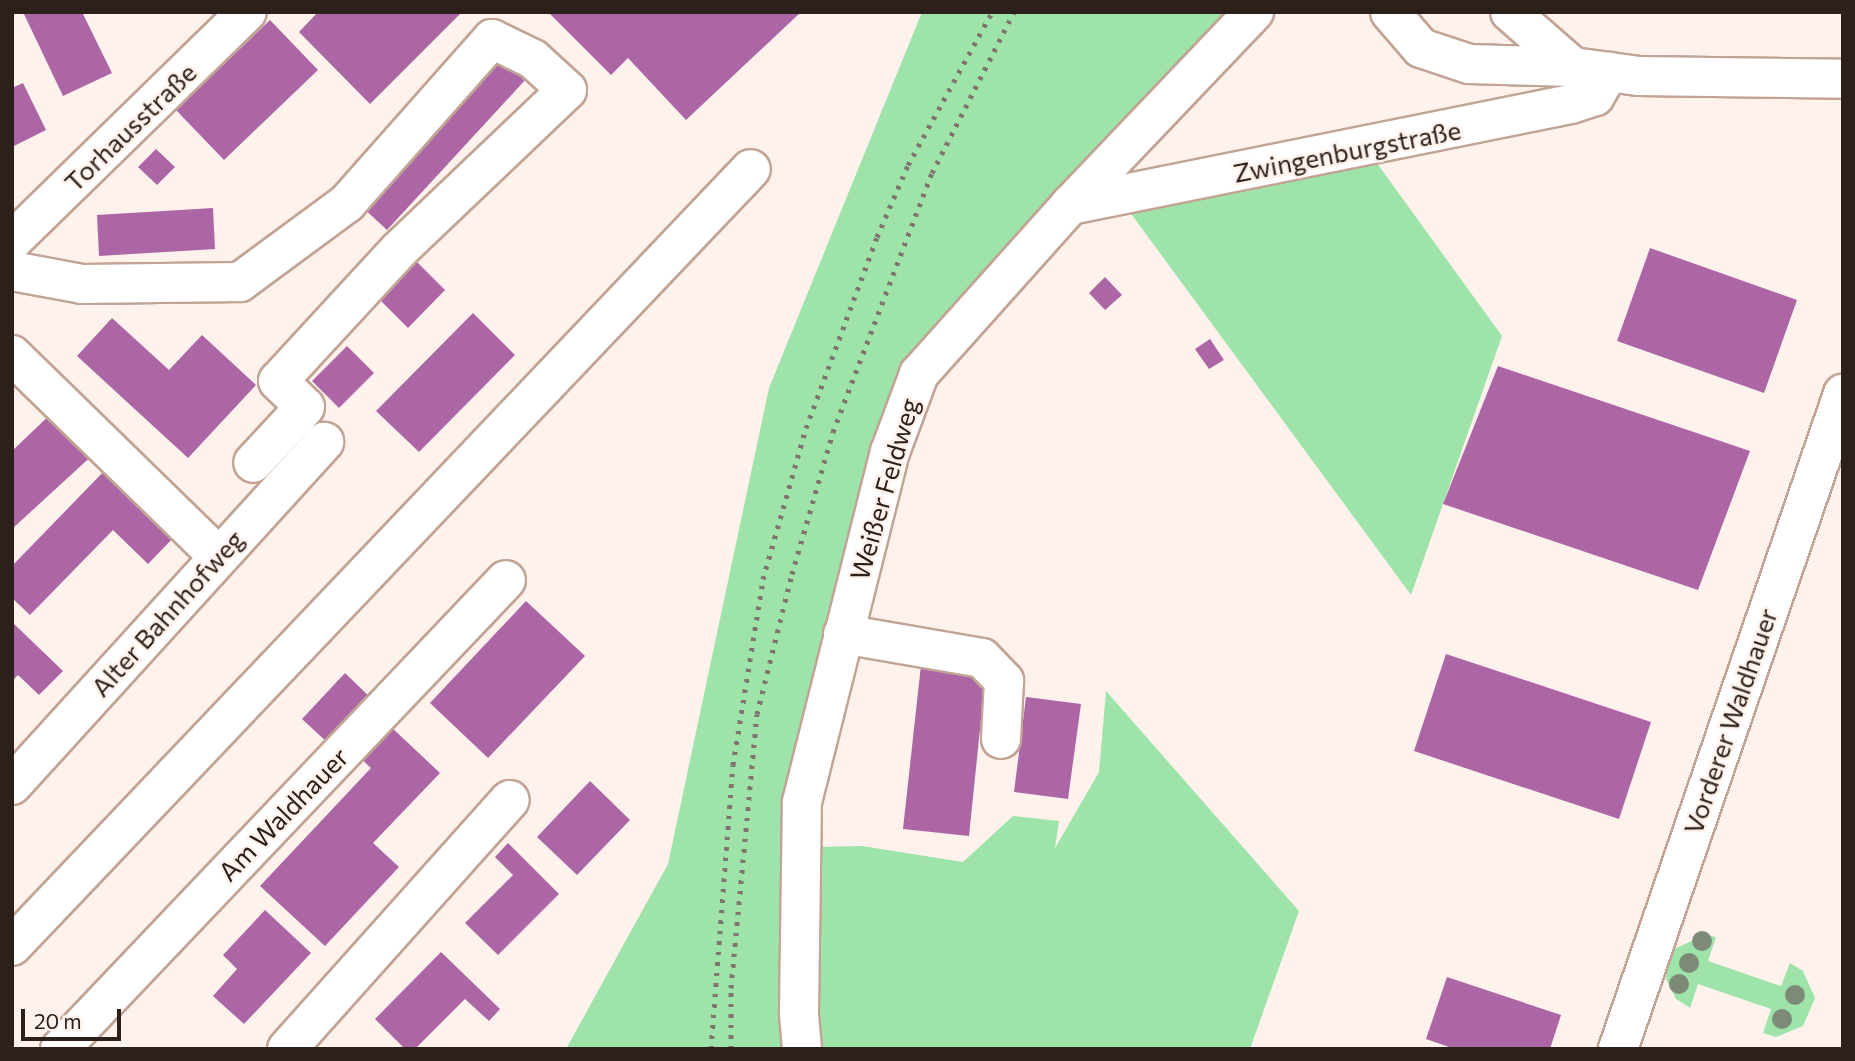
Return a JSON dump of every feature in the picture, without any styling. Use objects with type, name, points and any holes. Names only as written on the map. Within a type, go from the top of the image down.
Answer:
[{"type":"street","name":"Torhausstraße","points":[[12,241],[247,12]]},
{"type":"street","name":"Weißer Feldweg","points":[[802,1049],[799,906],[802,802],[890,452],[919,374],[1070,205],[1254,12]]},
{"type":"street","points":[[1390,12],[1421,48],[1442,58],[1496,68],[1843,79]]},
{"type":"street","points":[[1510,12],[1591,69]]},
{"type":"street","points":[[12,271],[82,284],[240,282],[347,203],[492,39],[533,59],[567,90],[399,250],[278,381],[304,407],[253,463]]},
{"type":"street","name":"Zwingenburgstraße","points":[[1070,205],[1571,104],[1595,96],[1591,69]]},
{"type":"street","points":[[12,946],[751,169]]},
{"type":"street","points":[[12,355],[218,556]]},
{"type":"street","name":"Vorderer Waldhauer","points":[[1618,1049],[1843,394]]},
{"type":"street","name":"Alter Bahnhofweg","points":[[14,780],[324,442]]},
{"type":"street","name":"Am Waldhauer","points":[[60,1049],[506,580]]},
{"type":"street","points":[[843,634],[982,658],[1004,681],[1001,739]]},
{"type":"street","points":[[288,1049],[510,800]]},
{"type":"green space","points":[[922,12],[1256,12],[919,374],[898,455],[818,651],[797,797],[787,1049],[566,1049],[668,864],[769,388]]},
{"type":"green space","points":[[1366,148],[1502,336],[1411,595],[1118,196]]},
{"type":"green space","points":[[1106,691],[1299,911],[1250,1049],[817,1049],[815,847],[862,846],[963,862],[1013,816],[1059,821],[1055,848],[1099,772]]},
{"type":"green space","points":[[1705,935],[1716,937],[1708,961],[1781,986],[1790,963],[1803,971],[1815,998],[1803,1026],[1776,1037],[1763,1033],[1771,1009],[1698,984],[1690,1008],[1676,999],[1666,979],[1668,962],[1676,948]]},
{"type":"building","points":[[23,12],[82,12],[112,73],[63,96]]},
{"type":"building","points":[[318,12],[462,12],[370,104],[299,32]]},
{"type":"building","points":[[548,12],[801,12],[686,120],[628,58],[611,75]]},
{"type":"building","points":[[270,20],[318,70],[224,160],[176,110]]},
{"type":"building","points":[[500,53],[527,78],[387,230],[360,205]]},
{"type":"building","points":[[23,83],[46,130],[12,147],[12,88]]},
{"type":"building","points":[[156,149],[175,167],[157,185],[138,167]]},
{"type":"building","points":[[213,208],[215,249],[99,256],[97,215]]},
{"type":"building","points":[[1650,248],[1797,300],[1764,393],[1617,341]]},
{"type":"building","points":[[417,262],[445,290],[408,328],[380,300]]},
{"type":"building","points":[[1105,277],[1122,295],[1105,310],[1089,293]]},
{"type":"building","points":[[473,313],[515,355],[419,452],[376,411]]},
{"type":"building","points":[[112,318],[169,370],[202,335],[256,385],[188,458],[77,356]]},
{"type":"building","points":[[1210,339],[1224,360],[1209,369],[1195,349]]},
{"type":"building","points":[[347,346],[374,373],[339,408],[312,381]]},
{"type":"building","points":[[1498,366],[1750,451],[1698,590],[1443,504]]},
{"type":"building","points":[[56,409],[97,451],[12,529],[12,451]]},
{"type":"building","points":[[109,466],[179,532],[148,564],[113,530],[30,615],[12,598],[12,566]]},
{"type":"building","points":[[526,601],[585,656],[488,758],[430,703]]},
{"type":"building","points":[[12,622],[63,671],[39,695],[18,675],[12,681]]},
{"type":"building","points":[[1446,654],[1651,722],[1619,819],[1414,751]]},
{"type":"building","points":[[921,665],[986,671],[969,836],[903,829]]},
{"type":"building","points":[[345,673],[372,699],[329,744],[302,719]]},
{"type":"building","points":[[1026,697],[1081,704],[1068,799],[1014,792]]},
{"type":"building","points":[[389,725],[440,773],[373,843],[399,867],[325,946],[260,886],[371,768],[359,757]]},
{"type":"building","points":[[590,781],[630,820],[577,875],[537,837]]},
{"type":"building","points":[[508,843],[559,894],[498,955],[465,923],[513,875],[495,857]]},
{"type":"building","points":[[265,910],[311,953],[244,1024],[213,996],[237,969],[223,955]]},
{"type":"building","points":[[441,952],[500,1009],[489,1021],[465,999],[415,1049],[405,1049],[375,1019]]},
{"type":"building","points":[[1447,977],[1561,1015],[1550,1049],[1455,1049],[1426,1039]]},
{"type":"railway","points":[[711,1049],[733,765],[763,579],[806,428],[877,237],[908,165],[992,12]]},
{"type":"railway","points":[[731,1049],[731,988],[757,714],[792,574],[833,432],[932,173],[1014,12]]}]
